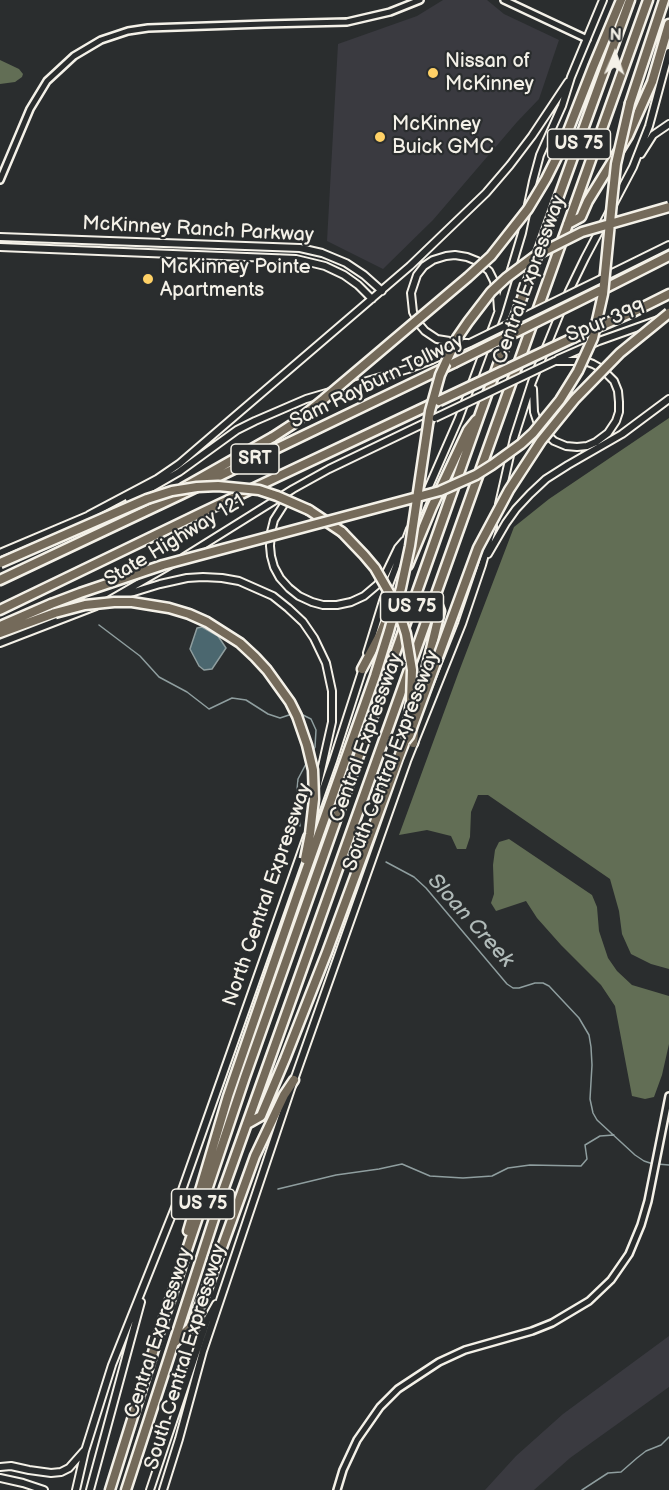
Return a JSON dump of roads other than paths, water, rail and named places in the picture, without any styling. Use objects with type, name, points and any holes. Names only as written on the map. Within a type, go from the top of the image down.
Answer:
[{"type":"highway","points":[[144,511],[292,424],[491,256],[528,209],[546,179],[561,149],[621,0]]},
{"type":"highway","name":"Central Expressway","points":[[110,1490],[160,1330],[245,1077],[480,414],[630,0]]},
{"type":"highway","name":"Central Expressway","points":[[126,1490],[211,1225],[648,0]]},
{"type":"highway","points":[[0,633],[91,589],[163,565],[440,491],[476,475],[500,460],[533,433],[560,400],[578,371],[593,338],[603,294],[616,164],[630,103],[664,0]]},
{"type":"highway","points":[[568,224],[581,217],[588,201],[628,136],[652,82],[669,24]]},
{"type":"highway","points":[[160,1330],[228,1096],[389,631],[410,546],[430,411],[440,375],[457,338],[491,292],[538,254],[582,232],[669,207]]},
{"type":"highway","name":"Sam Rayburn Tollway","points":[[0,580],[454,363],[669,256]]},
{"type":"highway","points":[[635,311],[669,294]]},
{"type":"highway","points":[[635,311],[669,300]]},
{"type":"highway","name":"SRT","points":[[0,610],[203,512],[635,311]]},
{"type":"highway","points":[[409,742],[409,736],[478,548],[509,490],[541,441],[575,399],[620,353],[669,314]]},
{"type":"highway","points":[[362,669],[379,637],[432,507],[468,430],[480,414]]},
{"type":"highway","points":[[0,563],[147,499],[172,491],[197,487],[238,488],[259,490],[293,502],[342,532],[375,568],[395,603],[406,634],[412,670],[409,742]]},
{"type":"highway","points":[[247,1124],[261,1116],[409,742],[440,610],[435,597]]},
{"type":"highway","points":[[0,626],[53,609],[114,602],[151,604],[189,614],[207,622],[240,643],[267,670],[280,687],[297,716],[307,745],[313,771],[314,799],[310,834],[298,893]]},
{"type":"highway","points":[[174,1343],[190,1328],[207,1289],[255,1156],[284,1095],[294,1080]]},
{"type":"main road","points":[[498,313],[522,233],[540,155],[562,106],[571,77],[603,0]]},
{"type":"main road","name":"South Central Expressway","points":[[163,1490],[202,1351],[409,742],[462,624],[482,565],[499,505],[514,438],[532,382],[569,291],[633,167],[649,126],[669,52]]},
{"type":"main road","points":[[89,515],[157,479],[179,464],[382,291],[486,193],[532,136],[571,77]]},
{"type":"main road","points":[[633,167],[653,135],[669,124]]},
{"type":"main road","name":"McKinney Ranch Parkway","points":[[0,237],[306,249],[346,263],[382,291]]},
{"type":"main road","points":[[0,553],[153,487],[179,472],[237,430],[273,413],[306,399],[424,363],[470,343],[669,245]]},
{"type":"main road","name":"McKinney Ranch Parkway","points":[[0,247],[290,258],[314,262],[334,270],[354,281],[372,299]]},
{"type":"main road","points":[[290,258],[292,255],[311,258],[320,253]]},
{"type":"main road","points":[[461,346],[437,339],[426,332],[413,312],[411,293],[417,275],[424,266],[433,260],[455,255],[477,261],[489,271],[494,281],[498,313]]},
{"type":"main road","name":"North Central Expressway","points":[[76,1490],[85,1451],[112,1365],[186,1179],[333,761],[383,601],[407,538],[459,418],[498,313]]},
{"type":"main road","name":"Spur 399","points":[[555,361],[669,314]]},
{"type":"main road","points":[[532,382],[534,412],[547,436],[566,446],[577,447],[596,442],[608,433],[616,421],[619,411],[618,391],[614,381],[602,369],[585,361],[568,357]]},
{"type":"main road","name":"State Highway 121","points":[[0,643],[112,599],[329,469],[555,361]]},
{"type":"main road","points":[[482,565],[506,523],[546,479],[622,434],[669,399]]},
{"type":"main road","points":[[293,489],[274,520],[271,532],[271,556],[280,578],[299,596],[312,602],[337,605],[364,596],[385,575],[398,548],[407,538]]},
{"type":"main road","points":[[112,599],[172,581],[203,577],[222,578],[239,581],[273,596],[303,622],[326,663],[333,708],[332,722],[306,837]]},
{"type":"main road","points":[[90,1490],[146,1281]]},
{"type":"main road","points":[[150,1490],[207,1320],[222,1292]]},
{"type":"main road","points":[[0,1467],[11,1466],[51,1473],[61,1472],[69,1468],[85,1451]]},
{"type":"main road","points":[[3,1478],[44,1490]]},
{"type":"main road","points":[[92,1481],[97,1490]]},
{"type":"street","points":[[0,180],[30,109],[47,81],[74,56],[101,40],[128,31],[148,28],[347,22],[390,12],[420,0]]},
{"type":"street","points":[[504,0],[587,39]]},
{"type":"street","points":[[337,1488],[349,1456],[364,1427],[403,1385],[439,1362],[465,1350],[552,1323],[579,1308],[611,1280],[629,1254],[639,1231],[648,1201],[669,1096]]},
{"type":"water","points":[[202,627],[218,636],[226,648],[212,669],[204,670],[199,666],[190,649],[197,628]]},
{"type":"waterway","name":"Sloan Creek","points":[[99,625],[140,656],[159,677],[187,692],[209,709],[232,698],[246,700],[268,714],[280,718],[292,714]]},
{"type":"waterway","name":"Sloan Creek","points":[[299,713],[311,719],[316,730],[315,747],[312,753]]},
{"type":"waterway","name":"Sloan Creek","points":[[300,826],[301,801],[297,790],[298,779],[307,762]]},
{"type":"waterway","name":"Sloan Creek","points":[[386,862],[414,877],[426,888],[507,984],[513,988],[519,988],[543,983],[549,986],[579,1018],[589,1035],[591,1047],[590,1099],[593,1113],[597,1120],[635,1155],[653,1164]]},
{"type":"waterway","points":[[278,1189],[336,1175],[402,1164],[430,1176],[463,1178],[492,1176],[508,1168],[530,1165],[581,1166],[587,1159],[585,1145],[600,1136],[614,1135]]},
{"type":"waterway","name":"Sloan Creek","points":[[657,1164],[669,1165]]},
{"type":"waterway","points":[[582,1490],[608,1473],[621,1472],[646,1451],[661,1445],[669,1437]]},
{"type":"place","name":"Nissan of McKinney","points":[[433,73]]},
{"type":"place","name":"McKinney Buick GMC","points":[[380,137]]},
{"type":"place","name":"McKinney Pointe Apartments","points":[[148,279]]}]
